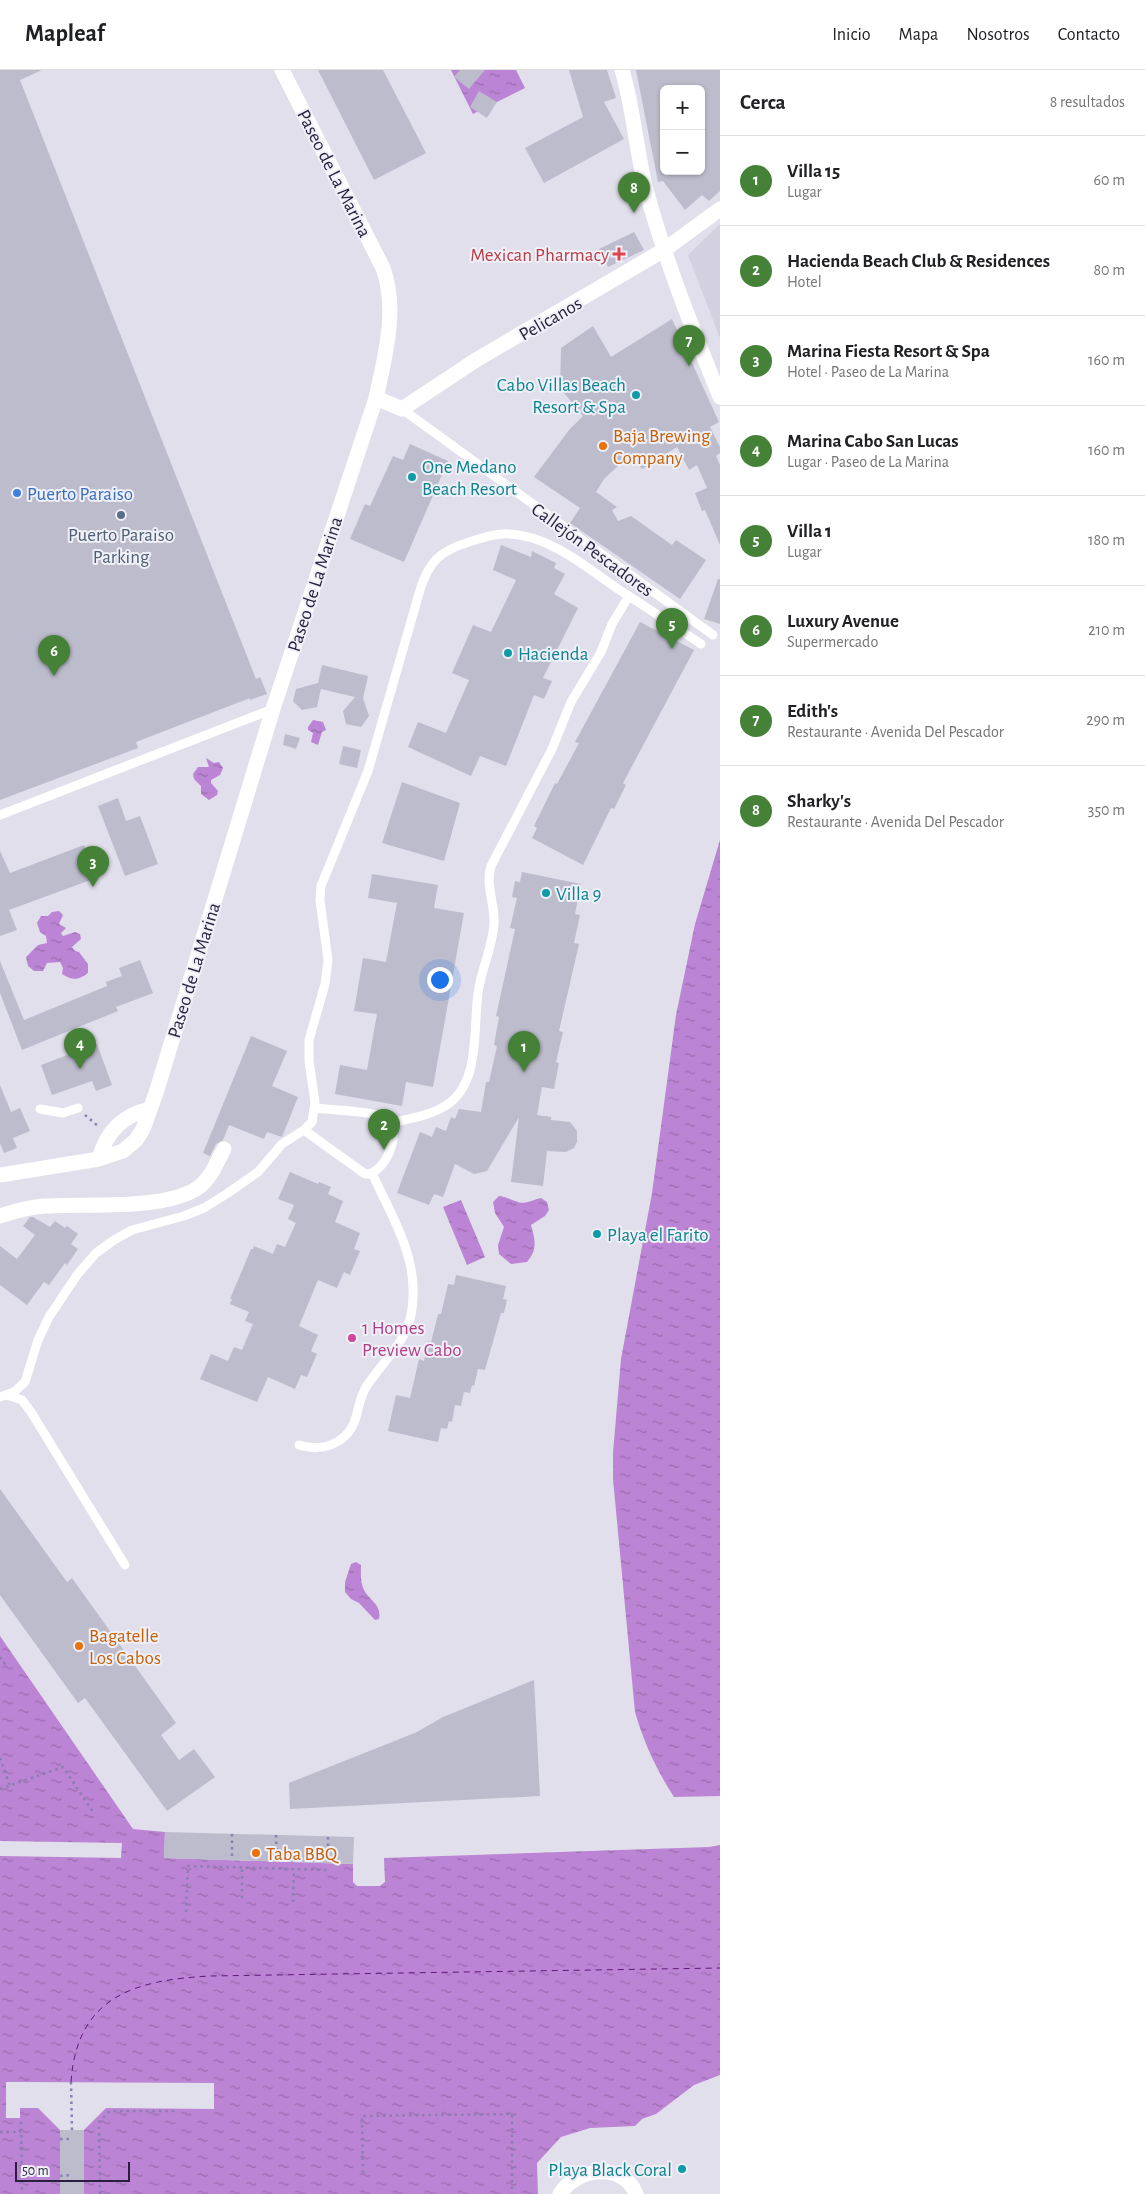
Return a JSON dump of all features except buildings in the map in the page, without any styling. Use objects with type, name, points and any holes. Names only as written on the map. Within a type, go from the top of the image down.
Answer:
[{"type":"street","name":"Paseo de La Marina","points":[[0,1175],[99,1159],[117,1154],[132,1144],[143,1129],[273,709],[376,398],[384,357],[390,301],[388,283],[383,268],[282,70]]},
{"type":"street","points":[[622,70],[629,95],[647,190],[664,250],[682,303],[720,397]]},
{"type":"street","name":"Pelicanos","points":[[402,409],[476,360],[664,250],[720,209]]},
{"type":"street","points":[[376,398],[402,409]]},
{"type":"street","points":[[99,1159],[102,1146],[116,1126],[136,1112],[150,1109]]},
{"type":"street","points":[[0,1216],[40,1206],[169,1200],[188,1193],[205,1181],[224,1149]]},
{"type":"street","points":[[560,2194],[565,2187],[577,2178],[592,2172],[600,2172],[618,2174],[623,2177],[636,2194]]},
{"type":"lane","name":"Callejón Pescadores","points":[[402,409],[713,635]]},
{"type":"lane","points":[[4,1396],[18,1389],[25,1382],[38,1340],[48,1317],[77,1275],[96,1253],[132,1230],[184,1216],[204,1208],[248,1180],[258,1172],[282,1144],[304,1130],[312,1122],[315,1108],[309,1061],[309,1040],[325,984],[328,960],[320,900],[321,886],[368,771],[420,590],[430,567],[442,553],[462,544],[495,534],[516,534],[555,548],[701,644]]},
{"type":"lane","points":[[315,1108],[378,1115],[390,1123],[422,1116],[444,1107],[457,1095],[465,1080],[475,1045],[478,992],[493,935],[494,919],[489,874],[491,866],[552,749],[571,702],[601,652],[612,624],[629,596]]},
{"type":"lane","points":[[0,815],[273,709]]},
{"type":"lane","points":[[40,1109],[63,1113],[78,1108]]},
{"type":"lane","points":[[304,1130],[365,1174],[372,1173],[380,1167],[390,1153],[392,1136],[390,1123]]},
{"type":"lane","points":[[299,1444],[321,1448],[335,1444],[345,1436],[354,1424],[364,1390],[400,1343],[409,1324],[413,1294],[410,1264],[399,1232],[372,1173]]},
{"type":"lane","points":[[4,1396],[22,1400],[31,1412],[125,1565]]},
{"type":"path","points":[[78,1108],[108,1135]]},
{"type":"path","points":[[0,1657],[7,1667]]},
{"type":"path","points":[[0,1758],[10,1786]]},
{"type":"path","points":[[0,1789],[63,1767],[93,1812]]},
{"type":"path","points":[[232,1834],[232,1860]]},
{"type":"path","points":[[276,1835],[277,1862]]},
{"type":"path","points":[[328,1837],[328,1863]]},
{"type":"path","points":[[186,1912],[188,1866],[328,1870]]},
{"type":"path","points":[[242,1867],[242,1898]]},
{"type":"path","points":[[293,1902],[294,1869]]},
{"type":"path","points":[[71,2082],[72,2130]]},
{"type":"path","points":[[100,2194],[100,2122],[110,2111],[178,2111]]},
{"type":"path","points":[[363,2173],[362,2116],[512,2114],[512,2194]]},
{"type":"path","points":[[21,2122],[22,2194]]},
{"type":"path","points":[[0,2132],[21,2132]]},
{"type":"path","points":[[60,2139],[72,2139]]},
{"type":"path","points":[[60,2176],[72,2175]]},
{"type":"shaded area","points":[[720,224],[720,338],[688,255]]},
{"type":"water","points":[[451,70],[516,70],[525,88],[473,114]]},
{"type":"water","points":[[313,720],[323,722],[326,730],[322,732],[318,745],[311,742],[313,733],[308,730]]},
{"type":"water","points":[[206,758],[214,763],[219,762],[223,768],[220,775],[211,780],[211,783],[218,791],[217,795],[209,800],[201,794],[201,786],[194,779],[193,774],[198,767],[209,767]]},
{"type":"water","points":[[720,840],[720,1796],[674,1797],[651,1756],[635,1712],[613,1479],[613,1453],[621,1359],[652,1193],[676,1015],[695,924]]},
{"type":"water","points":[[59,911],[63,915],[59,924],[66,928],[61,933],[63,936],[75,932],[80,934],[81,939],[72,947],[75,951],[79,952],[88,964],[88,973],[82,977],[72,979],[62,974],[63,968],[60,962],[47,963],[43,971],[34,971],[28,966],[26,957],[38,945],[47,943],[46,936],[40,932],[37,923],[41,916],[48,916],[52,912]]},
{"type":"water","points":[[499,1196],[520,1203],[541,1198],[547,1202],[549,1210],[545,1216],[531,1225],[535,1244],[533,1253],[527,1262],[511,1264],[499,1254],[498,1245],[504,1227],[495,1213],[493,1202]]},
{"type":"water","points":[[461,1200],[485,1257],[467,1265],[443,1207]]},
{"type":"water","points":[[356,1562],[361,1565],[363,1587],[366,1594],[379,1610],[379,1619],[375,1620],[359,1603],[351,1599],[345,1592],[345,1582],[351,1564]]},
{"type":"water","points":[[0,1636],[133,1829],[165,1832],[164,1858],[353,1864],[353,1882],[357,1886],[380,1886],[385,1882],[384,1858],[709,1847],[720,1845],[720,2075],[694,2085],[656,2114],[642,2119],[635,2126],[590,2128],[561,2137],[537,2163],[538,2194],[84,2194],[84,2130],[106,2108],[214,2109],[214,2083],[20,2082],[20,2108],[38,2108],[60,2130],[60,2194],[0,2194]]},
{"type":"pier","points":[[0,1841],[122,1843],[121,1858],[0,1856]]},
{"type":"pier","points":[[6,2082],[20,2082],[20,2118],[6,2118]]},
{"type":"ferry route","points":[[71,2082],[76,2053],[85,2030],[98,2012],[115,1998],[157,1982],[210,1976],[720,1968]]},
{"type":"place","name":"Sharky's","points":[[634,213]]},
{"type":"place","name":"Mexican Pharmacy","points":[[619,254]]},
{"type":"place","name":"Edith's","points":[[689,366]]},
{"type":"place","name":"Cabo Villas Beach Resort & Spa","points":[[636,395]]},
{"type":"place","name":"Baja Brewing Company","points":[[603,446]]},
{"type":"place","name":"One Medano Beach Resort","points":[[412,477]]},
{"type":"place","name":"Puerto Paraiso","points":[[17,493]]},
{"type":"place","name":"Puerto Paraiso Parking","points":[[121,515]]},
{"type":"place","name":"Villa 1","points":[[672,649]]},
{"type":"place","name":"Hacienda","points":[[508,653]]},
{"type":"place","name":"Luxury Avenue","points":[[54,676]]},
{"type":"place","name":"Marina Fiesta Resort & Spa","points":[[93,887]]},
{"type":"place","name":"Villa 9","points":[[546,893]]},
{"type":"place","name":"Marina Cabo San Lucas","points":[[80,1069]]},
{"type":"place","name":"Villa 15","points":[[524,1072]]},
{"type":"place","name":"Hacienda Beach Club & Residences","points":[[384,1150]]},
{"type":"place","name":"Playa el Farito","points":[[597,1234]]},
{"type":"place","name":"1 Homes Preview Cabo","points":[[352,1338]]},
{"type":"place","name":"Bagatelle Los Cabos","points":[[79,1646]]},
{"type":"place","name":"Taba BBQ","points":[[256,1853]]},
{"type":"place","name":"Playa Black Coral","points":[[682,2169]]}]
